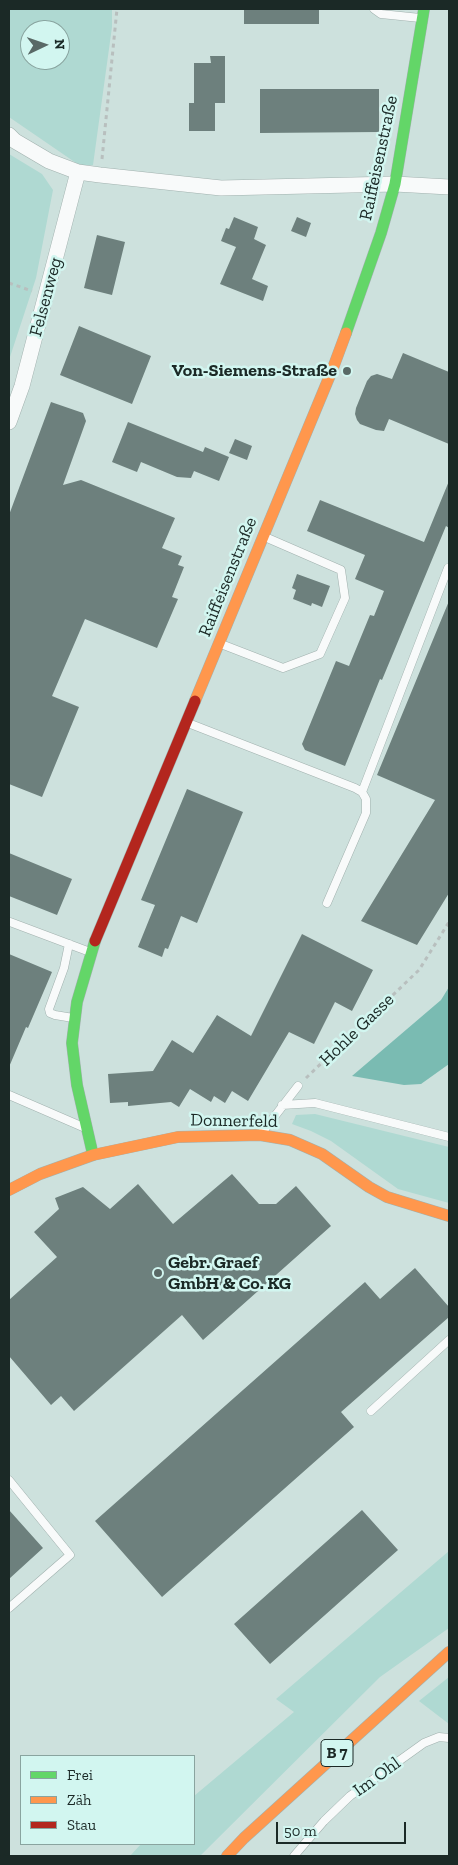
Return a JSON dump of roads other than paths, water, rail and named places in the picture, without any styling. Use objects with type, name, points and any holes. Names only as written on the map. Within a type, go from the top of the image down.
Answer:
[{"type":"street","name":"Raiffeisenstraße","points":[[94,1154],[77,1084],[72,1043],[74,1018],[91,953],[333,368],[381,232],[395,184],[424,14]]},
{"type":"street","points":[[9,135],[15,141],[49,161],[78,172],[100,175],[222,188],[395,184],[449,187]]},
{"type":"street","name":"Felsenweg","points":[[9,422],[22,386],[78,172]]},
{"type":"street","name":"Donnerfeld","points":[[9,1190],[40,1174],[94,1154],[178,1137],[260,1135],[290,1140],[322,1154],[387,1197],[449,1216]]},
{"type":"street","name":"B 7","points":[[227,1856],[244,1838],[449,1652]]},
{"type":"lane","points":[[374,9],[381,14],[424,14]]},
{"type":"lane","points":[[219,643],[283,668],[320,654],[345,598],[341,570],[264,536]]},
{"type":"lane","points":[[362,792],[448,568]]},
{"type":"lane","points":[[186,723],[362,792],[366,799],[366,813],[327,903]]},
{"type":"lane","points":[[10,922],[91,953]]},
{"type":"lane","points":[[68,944],[64,968],[49,1009],[55,1015],[74,1018]]},
{"type":"lane","points":[[260,1135],[298,1086]]},
{"type":"lane","points":[[9,1095],[87,1129]]},
{"type":"lane","points":[[282,1105],[314,1103],[449,1137]]},
{"type":"lane","points":[[371,1411],[449,1340]]},
{"type":"lane","points":[[9,1480],[70,1554],[9,1608]]},
{"type":"lane","name":"Im Ohl","points":[[294,1856],[324,1821],[350,1796],[424,1743],[439,1738],[449,1738]]},
{"type":"place","name":"Von-Siemens-Straße","points":[[347,371]]},
{"type":"place","name":"Gebr. Graef GmbH & Co. KG","points":[[158,1273]]}]
